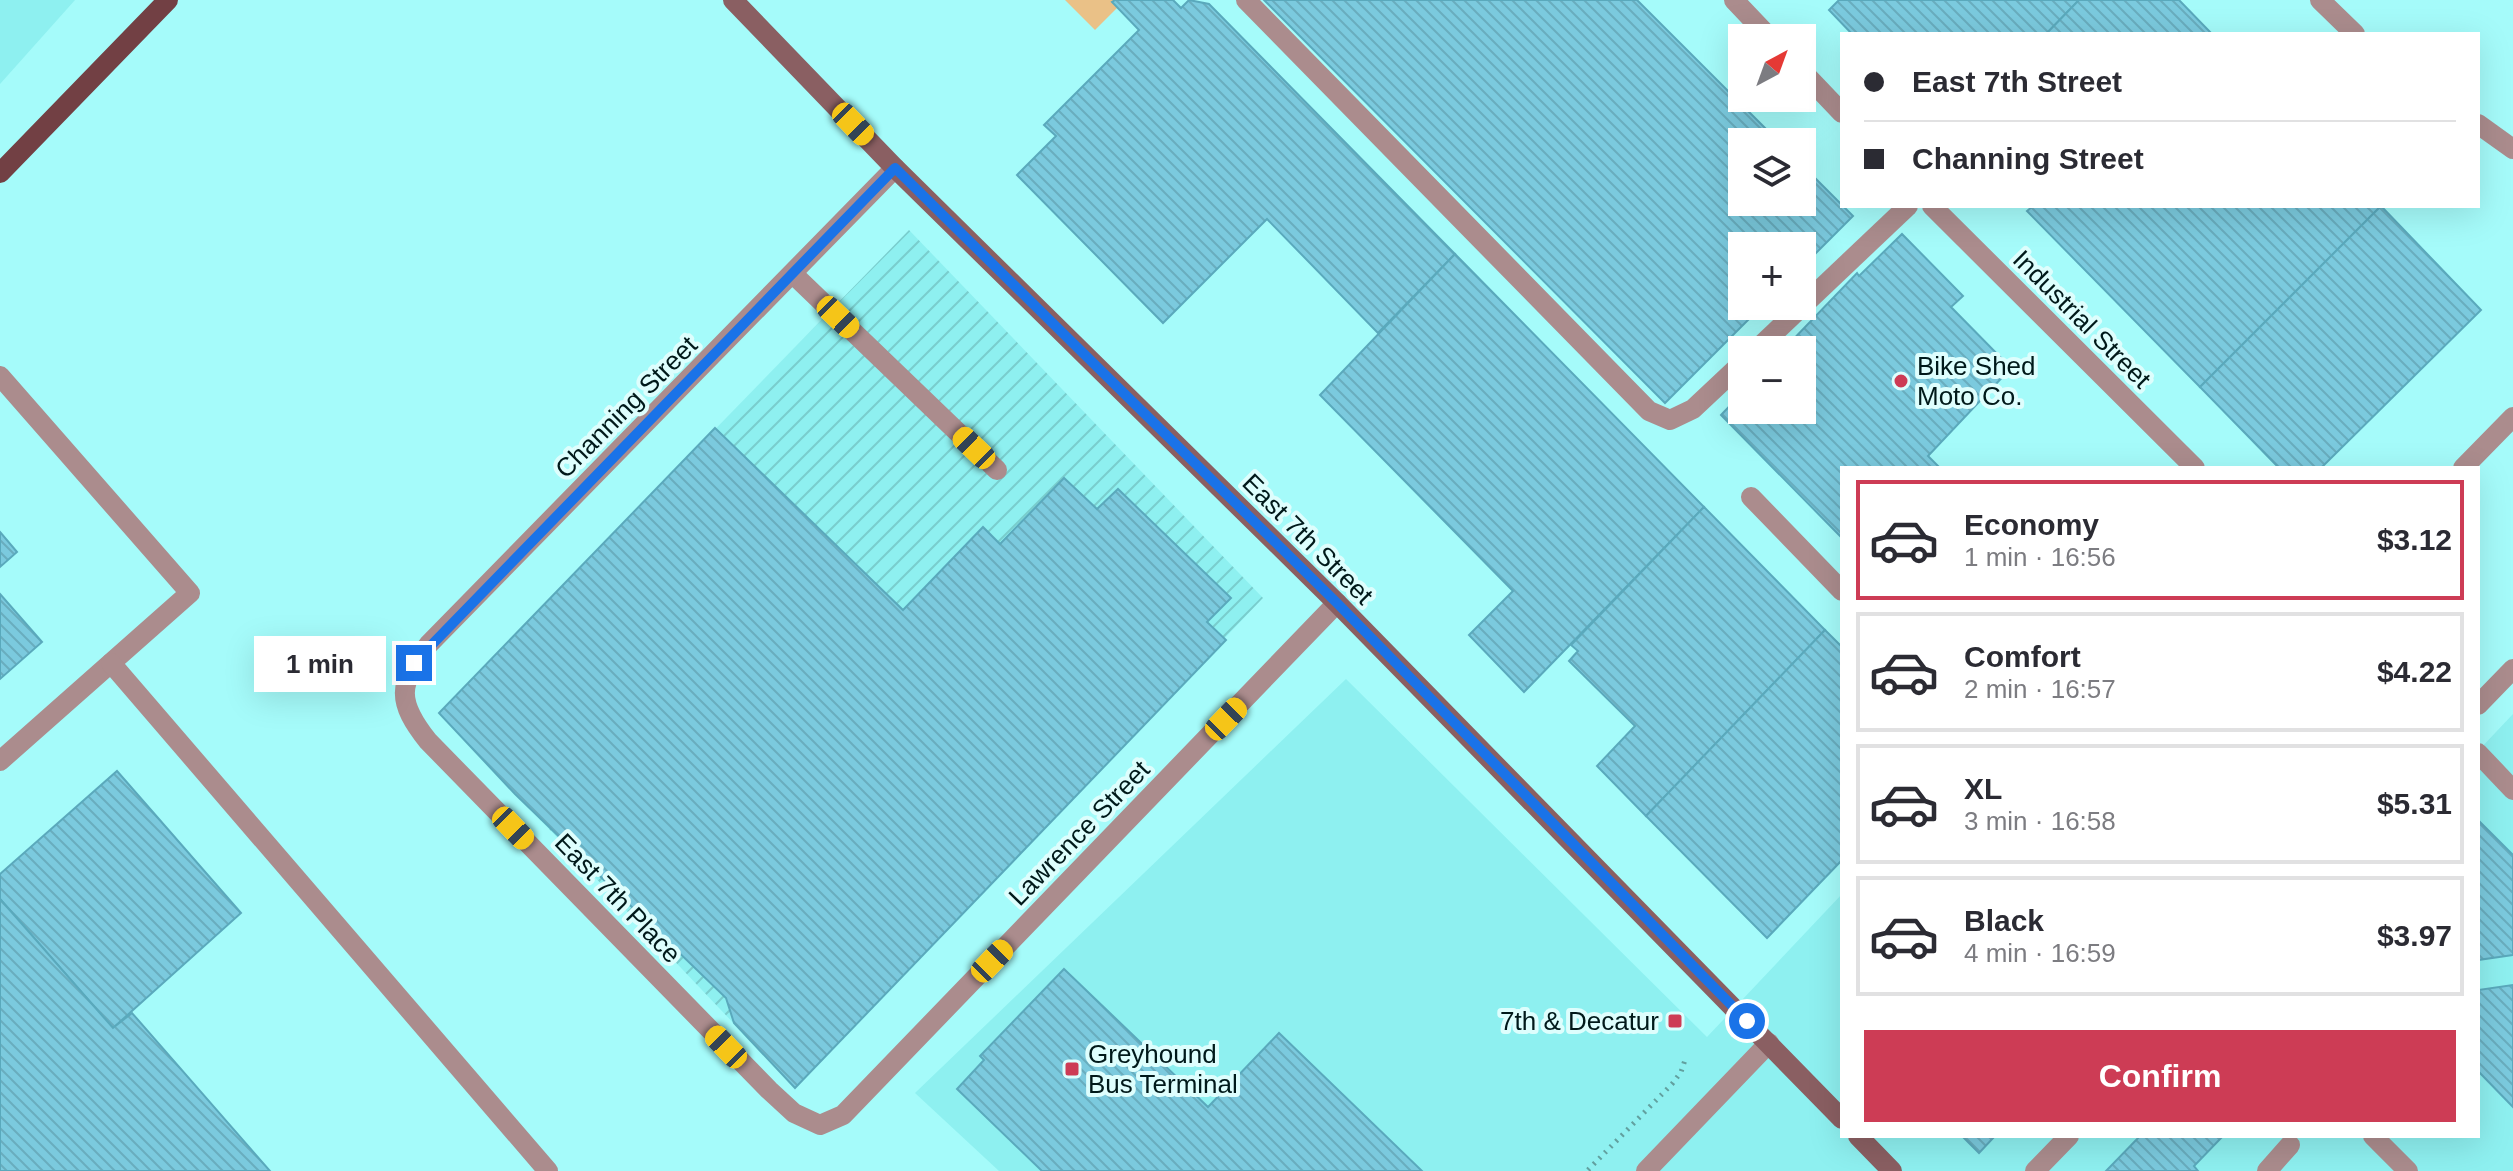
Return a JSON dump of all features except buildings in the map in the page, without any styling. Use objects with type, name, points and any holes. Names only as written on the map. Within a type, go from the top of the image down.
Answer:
[{"type":"main road","points":[[0,173],[168,0]]},
{"type":"main road","name":"East 7th Street","points":[[733,0],[895,168],[1337,603],[1840,1117]]},
{"type":"main road","points":[[1860,1138],[1892,1171]]},
{"type":"street","points":[[1246,0],[1649,411],[1670,420],[1693,409],[1728,376]]},
{"type":"street","points":[[1734,0],[1757,24]]},
{"type":"street","points":[[2320,0],[2353,32]]},
{"type":"street","points":[[1816,86],[1840,111]]},
{"type":"street","points":[[2480,125],[2513,149]]},
{"type":"street","name":"Channing Street","points":[[405,689],[414,663],[429,644],[895,168]]},
{"type":"street","points":[[1771,336],[1906,208]]},
{"type":"street","name":"Industrial Street","points":[[1934,208],[2193,466]]},
{"type":"street","points":[[793,274],[997,470]]},
{"type":"street","points":[[0,376],[190,593],[0,761]]},
{"type":"street","points":[[2465,466],[2513,417]]},
{"type":"street","points":[[1751,497],[1840,589]]},
{"type":"street","name":"Lawrence Street","points":[[820,1125],[843,1115],[865,1094],[1337,603]]},
{"type":"street","points":[[111,663],[548,1171]]},
{"type":"street","points":[[2480,703],[2513,669]]},
{"type":"street","name":"East 7th Place","points":[[405,689],[407,714],[428,741],[769,1090],[794,1113],[820,1125]]},
{"type":"street","points":[[2480,755],[2513,790]]},
{"type":"street","points":[[1646,1171],[1769,1043]]},
{"type":"street","points":[[2035,1171],[2067,1138]]},
{"type":"street","points":[[2375,1138],[2408,1171]]},
{"type":"street","points":[[2267,1171],[2290,1145]]},
{"type":"path","points":[[1588,1170],[1672,1084],[1681,1072],[1686,1057]]},
{"type":"shaded area","points":[[0,0],[75,0],[0,84]]},
{"type":"shaded area","points":[[1065,0],[1125,0],[1095,30]]},
{"type":"shaded area","points":[[909,230],[1263,598],[795,1088],[439,713]]},
{"type":"shaded area","points":[[1346,679],[1707,1037],[1840,896],[1840,1138],[2480,1138],[2480,749],[2513,714],[2513,1171],[999,1171],[915,1093]]},
{"type":"place","name":"Bike Shed Moto Co.","points":[[1901,381]]},
{"type":"place","name":"7th & Decatur","points":[[1675,1021]]},
{"type":"place","name":"Greyhound Bus Terminal","points":[[1072,1069]]},
{"type":"route","points":[[414,663],[429,644],[895,168],[1337,603],[1747,1021]]}]
